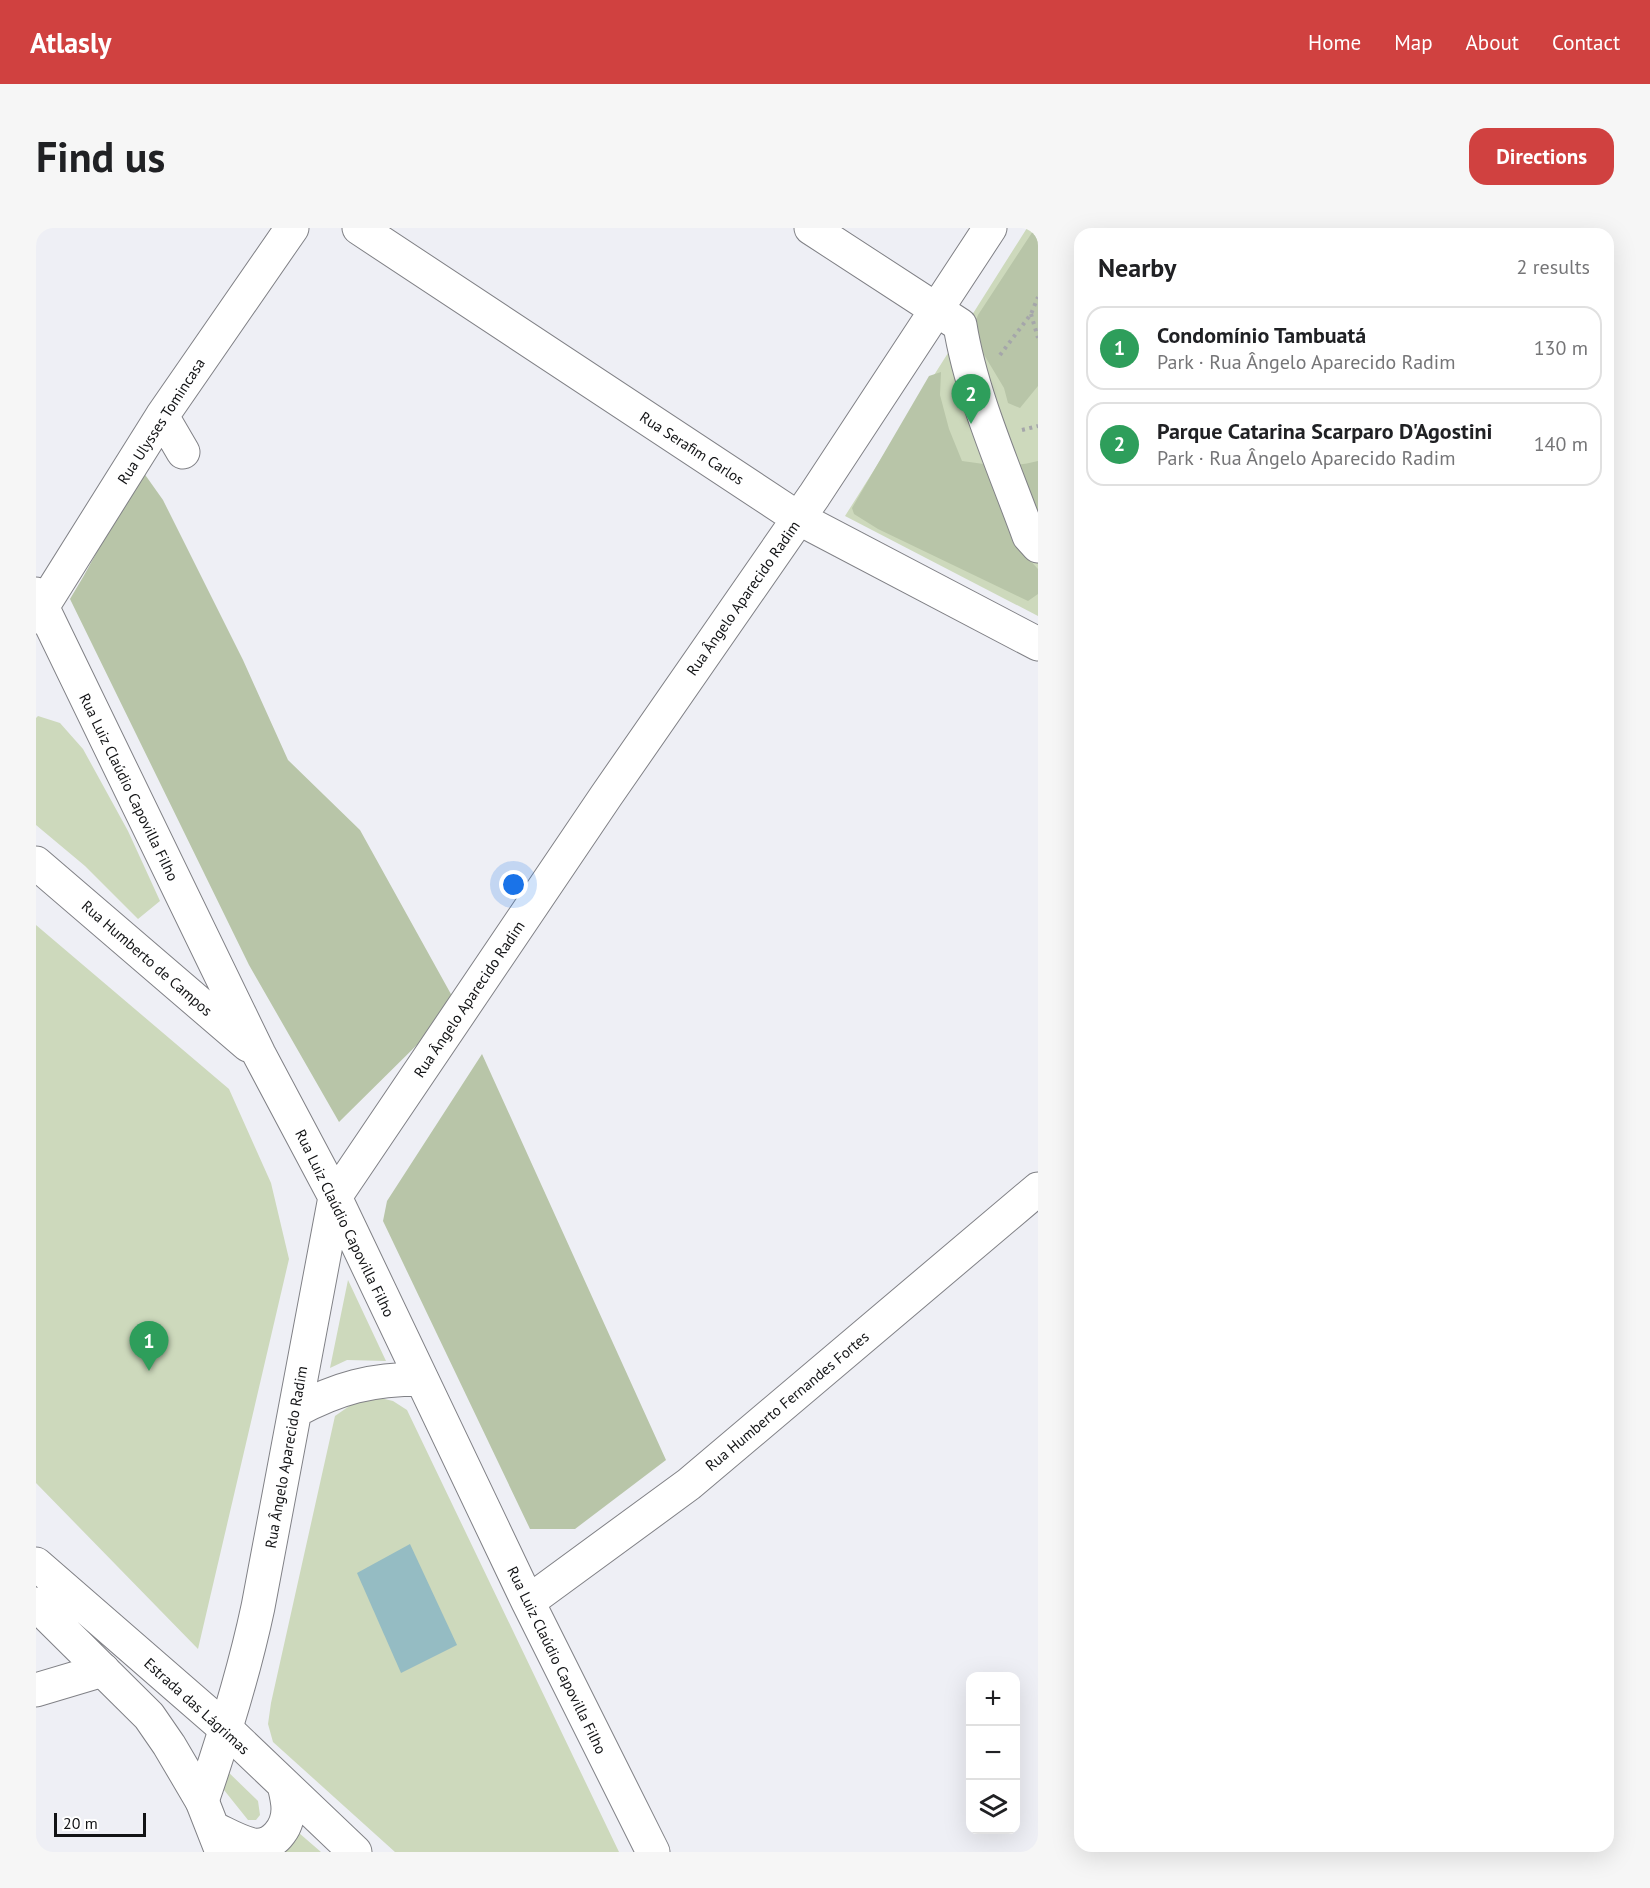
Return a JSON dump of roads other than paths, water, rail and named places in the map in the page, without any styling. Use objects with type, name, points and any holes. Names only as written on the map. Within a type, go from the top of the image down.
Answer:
[{"type":"street","name":"Rua Ulysses Tomincasa","points":[[38,606],[162,416],[292,228]]},
{"type":"street","name":"Rua Serafim Carlos","points":[[359,228],[798,518],[1038,644]]},
{"type":"street","points":[[812,228],[960,326],[992,437],[1029,536],[1038,546]]},
{"type":"street","name":"Rua Ângelo Aparecido Radim","points":[[212,1827],[227,1730],[247,1660],[258,1607],[335,1197],[606,796],[798,518],[938,310],[990,228]]},
{"type":"street","points":[[162,416],[183,452]]},
{"type":"street","name":"Rua Luiz Claúdio Capovilla Filho","points":[[38,606],[259,1054],[335,1197],[528,1602],[653,1852]]},
{"type":"street","name":"Rua Humberto de Campos","points":[[36,863],[259,1054]]},
{"type":"street","name":"Rua Humberto Fernandes Fortes","points":[[528,1602],[689,1484],[1038,1189]]},
{"type":"street","points":[[295,1412],[322,1397],[354,1385],[421,1379]]},
{"type":"street","name":"Estrada das Lágrimas","points":[[36,1564],[227,1730],[355,1852]]},
{"type":"street","points":[[36,1604],[149,1716],[169,1745],[212,1827],[242,1842],[256,1846],[272,1842],[283,1830],[288,1812],[284,1785]]},
{"type":"street","points":[[36,1690],[103,1670]]},
{"type":"water","points":[[410,1544],[457,1645],[401,1673],[357,1573]]},
{"type":"place","name":"Parque Catarina Scarparo D'Agostini","points":[[971,424]]},
{"type":"place","name":"Condomínio Tambuatá","points":[[149,1371]]}]
